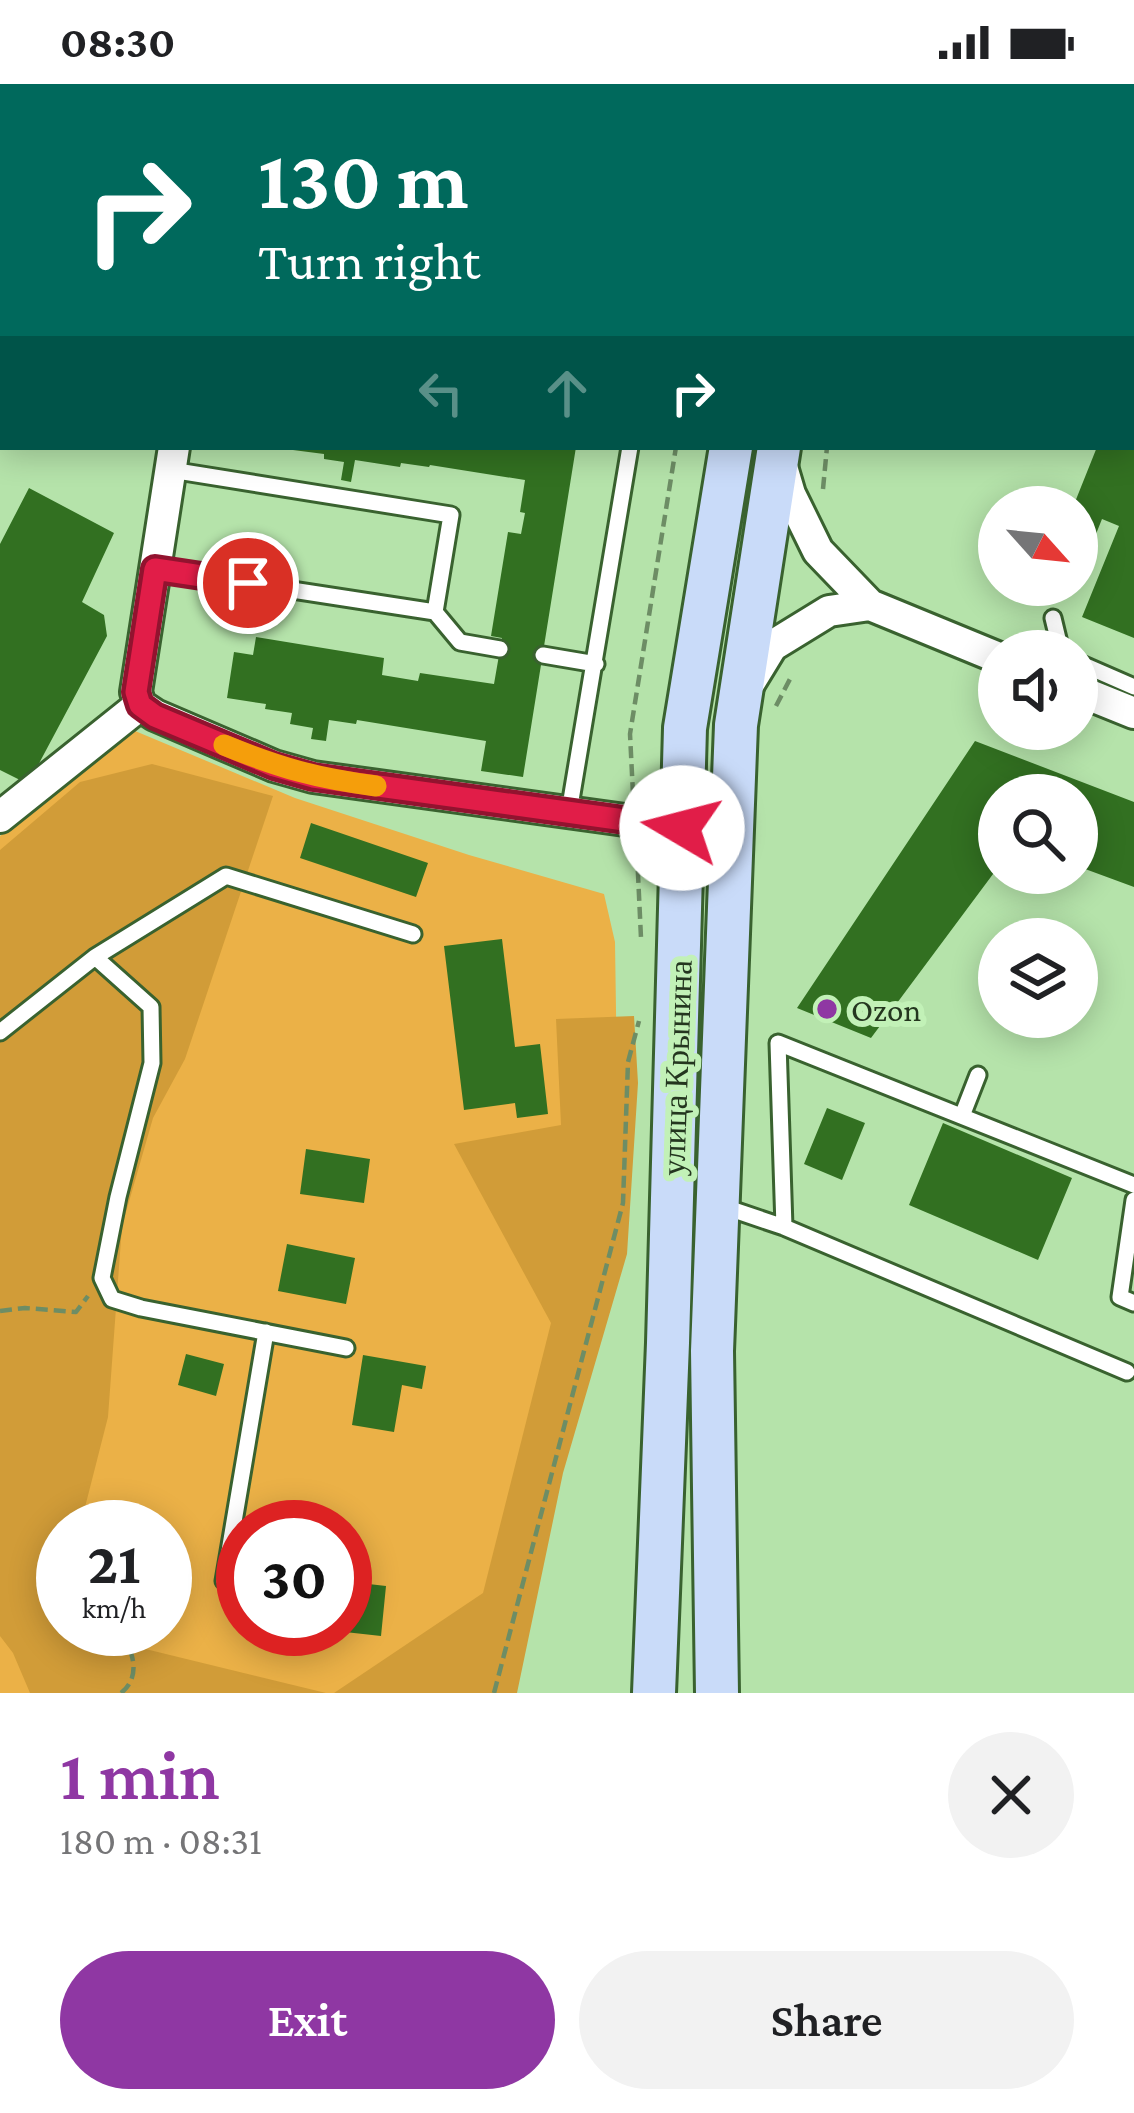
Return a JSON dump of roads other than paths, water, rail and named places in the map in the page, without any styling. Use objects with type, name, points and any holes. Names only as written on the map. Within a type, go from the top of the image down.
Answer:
[{"type":"main road","name":"улица Крынина","points":[[654,1693],[685,728],[731,450]]},
{"type":"main road","name":"улица Крынина","points":[[717,1693],[712,1351],[736,725],[755,708],[779,451]]},
{"type":"street","points":[[779,451],[790,494],[818,551],[870,605],[978,649]]},
{"type":"street","points":[[172,458],[136,692],[140,705],[155,716],[274,766],[313,777],[682,828]]},
{"type":"street","points":[[755,708],[772,646],[829,611],[870,605]]},
{"type":"street","points":[[1098,698],[1134,713]]},
{"type":"street","points":[[0,817],[140,705]]},
{"type":"lane","points":[[569,812],[630,450]]},
{"type":"lane","points":[[172,458],[451,514],[435,612]]},
{"type":"lane","points":[[155,569],[435,612],[460,642],[500,649]]},
{"type":"lane","points":[[1054,618],[1056,630]]},
{"type":"lane","points":[[543,655],[596,664]]},
{"type":"lane","points":[[1098,671],[1134,687]]},
{"type":"lane","points":[[0,1032],[95,957],[226,876],[412,934]]},
{"type":"lane","points":[[95,957],[151,1007],[152,1063],[101,1278],[112,1299],[346,1348]]},
{"type":"lane","points":[[784,1227],[778,1043],[1134,1185]]},
{"type":"lane","points":[[962,1116],[978,1075]]},
{"type":"lane","points":[[1134,1200],[1120,1298],[1134,1303]]},
{"type":"lane","points":[[718,1204],[784,1227],[1127,1372]]},
{"type":"lane","points":[[238,1500],[266,1332]]},
{"type":"place","name":"Ozon","points":[[827,1009]]}]
